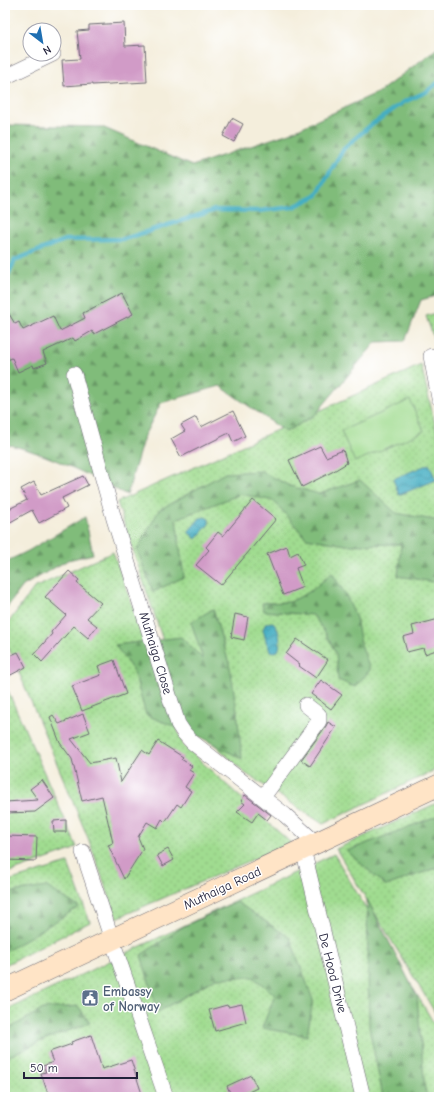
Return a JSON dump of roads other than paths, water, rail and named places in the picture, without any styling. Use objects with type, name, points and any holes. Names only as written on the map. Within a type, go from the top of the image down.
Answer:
[{"type":"main road","name":"Muthaiga Road","points":[[5,990],[439,785]]},
{"type":"street","points":[[5,77],[36,62]]},
{"type":"street","points":[[431,356],[439,398]]},
{"type":"street","name":"Muthaiga Close","points":[[74,374],[114,519],[178,724],[192,742],[285,814],[309,846]]},
{"type":"street","points":[[263,797],[319,721],[319,714],[306,705]]},
{"type":"street","name":"De Hood Drive","points":[[309,846],[363,1097]]},
{"type":"street","points":[[84,852],[112,940],[166,1097]]},
{"type":"water","points":[[429,464],[436,480],[399,495],[393,479]]},
{"type":"water","points":[[205,517],[209,519],[209,524],[196,539],[188,532],[200,518]]},
{"type":"water","points":[[273,622],[277,628],[280,640],[278,651],[274,652],[270,651],[263,629],[266,623]]},
{"type":"waterway","points":[[5,281],[15,260],[65,240],[124,239],[215,210],[259,211],[293,207],[316,196],[344,148],[371,125],[404,102],[426,92],[439,82]]},
{"type":"place","name":"Embassy of Norway","points":[[90,998]]}]
